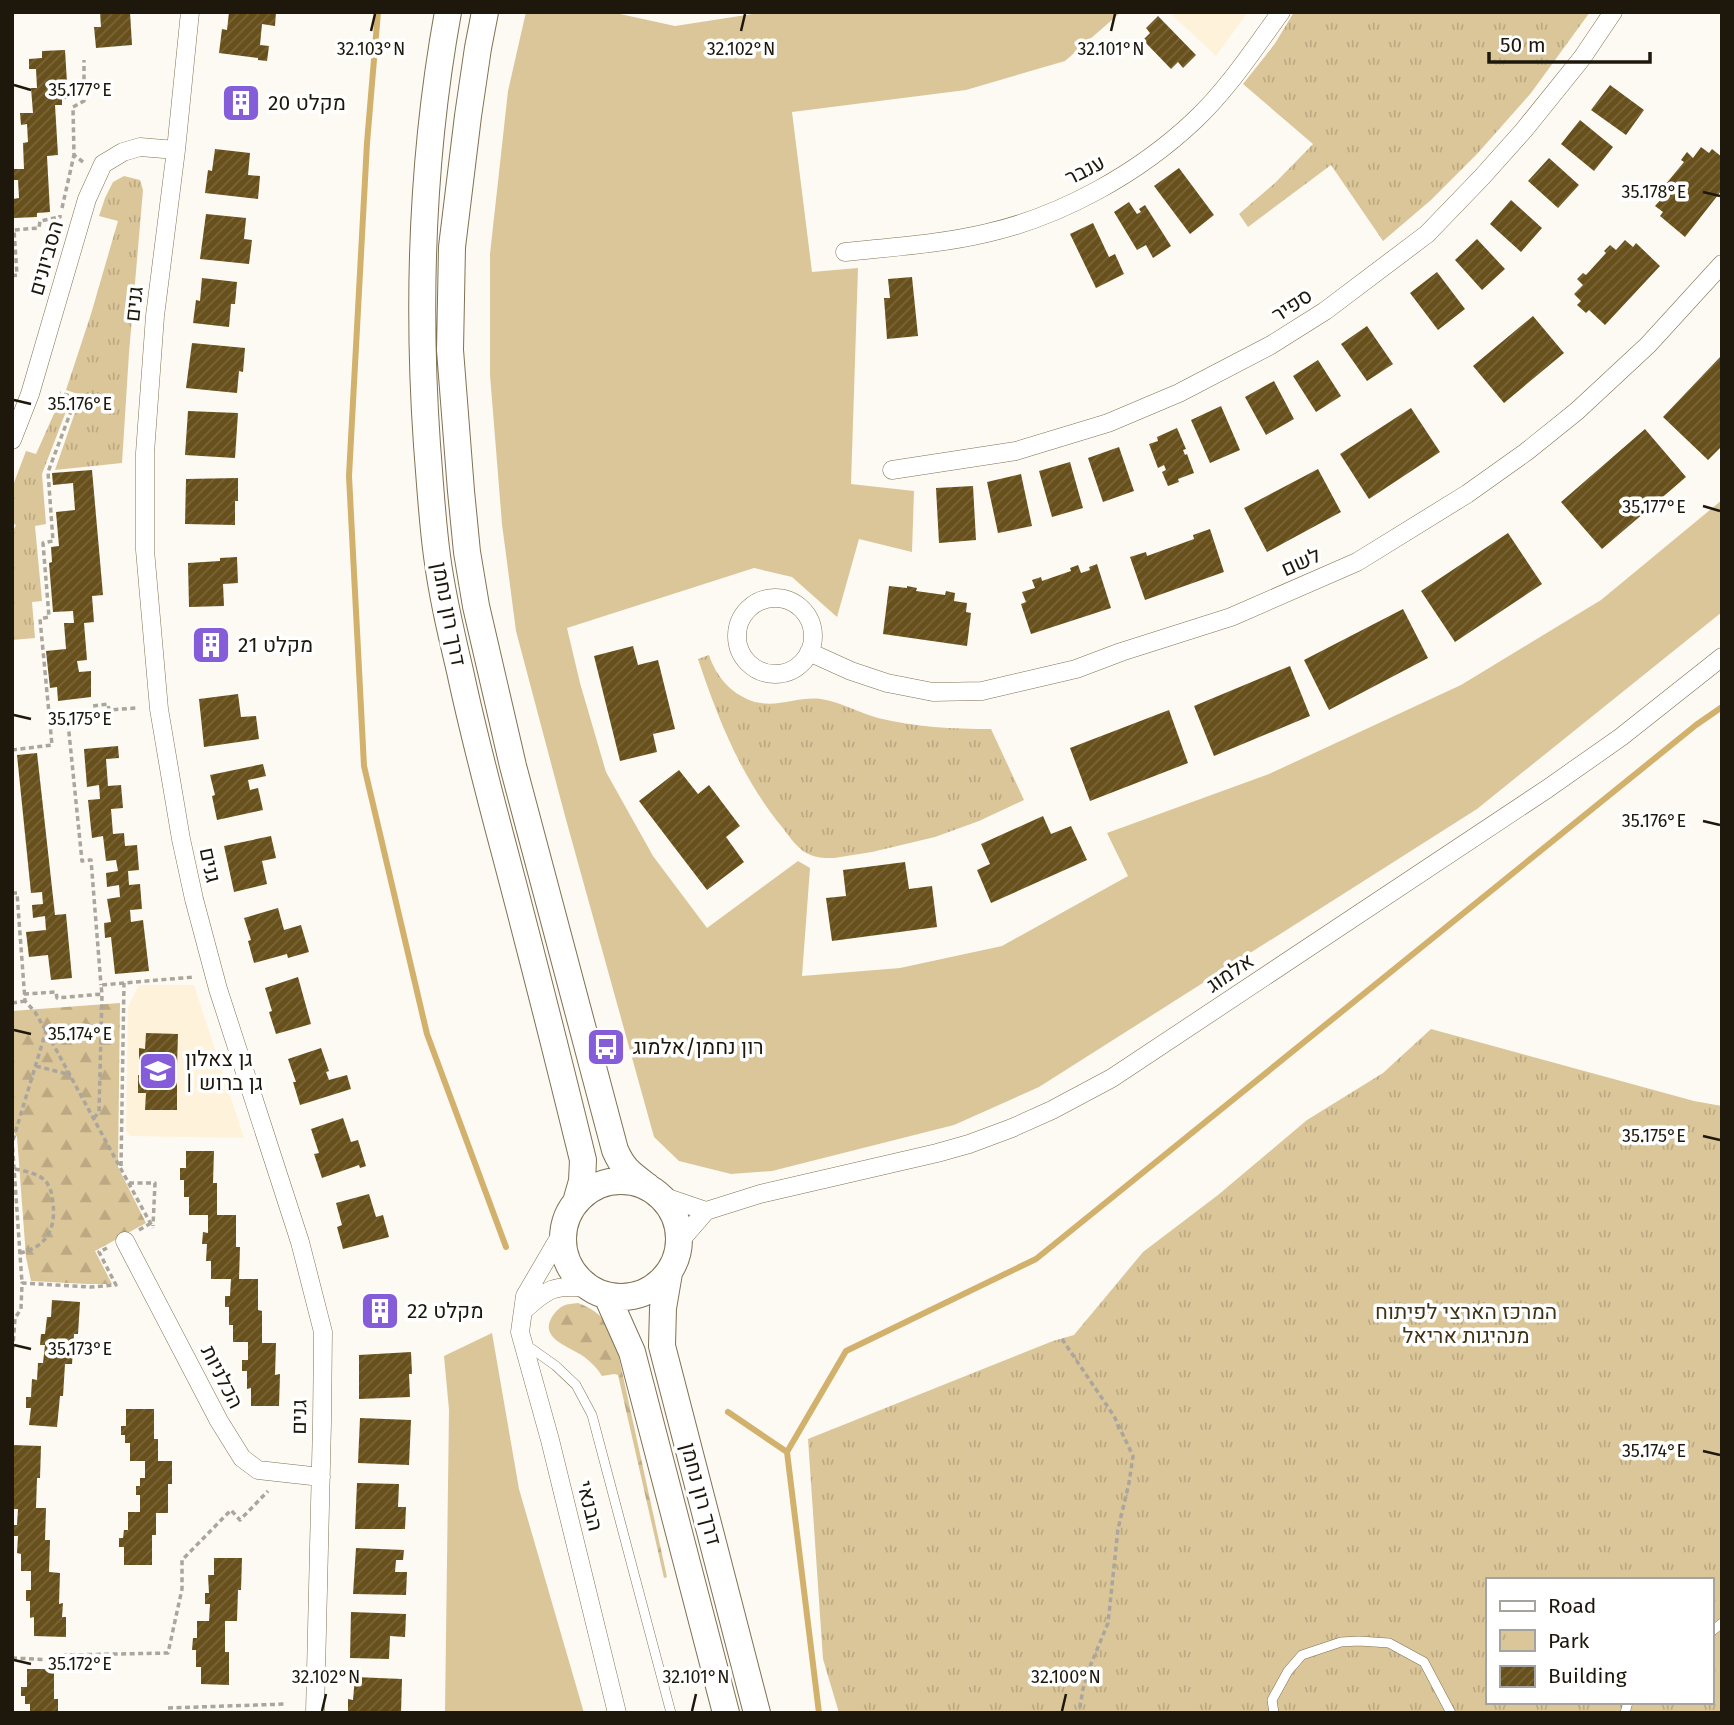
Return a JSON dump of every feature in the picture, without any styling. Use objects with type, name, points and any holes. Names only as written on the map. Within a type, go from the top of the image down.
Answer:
[{"type":"main road","name":"דרך רון נחמן","points":[[448,12],[432,118],[422,257],[425,421],[437,556],[484,774],[583,1160],[582,1181],[576,1202]]},
{"type":"main road","name":"דרך רון נחמן","points":[[485,12],[468,116],[452,247],[450,350],[467,552],[476,606],[513,766],[615,1150],[627,1172],[654,1191]]},
{"type":"main road","points":[[622,1180],[654,1191],[670,1207],[678,1221],[680,1241],[677,1257],[669,1273],[656,1286],[641,1294],[624,1298],[598,1292],[576,1277],[563,1247],[563,1231],[568,1215],[585,1192],[609,1182],[622,1180]]},
{"type":"main road","name":"דרך רון נחמן","points":[[669,1273],[662,1316],[662,1346],[757,1713]]},
{"type":"main road","name":"דרך רון נחמן","points":[[598,1292],[632,1352],[726,1713]]},
{"type":"street","name":"גנים","points":[[190,12],[155,316],[145,453],[145,550],[159,709],[181,839],[197,912],[218,989],[300,1242],[323,1332],[315,1713]]},
{"type":"street","name":"ענבר","points":[[845,252],[936,243],[987,233],[1037,219],[1110,184],[1147,160],[1195,120],[1240,70],[1281,12]]},
{"type":"street","name":"ספיר","points":[[892,470],[1016,451],[1108,423],[1179,393],[1271,345],[1325,311],[1427,233],[1482,177],[1582,58],[1613,12]]},
{"type":"street","name":"הסביונים","points":[[12,440],[34,382],[87,199],[103,164],[123,152],[140,147],[176,150]]},
{"type":"street","name":"לשם","points":[[809,652],[887,683],[933,692],[982,691],[1076,669],[1231,617],[1357,562],[1467,494],[1516,459],[1577,411],[1648,345],[1722,264]]},
{"type":"street","points":[[767,598],[794,602],[804,611],[812,628],[813,641],[809,652],[802,663],[791,670],[777,674],[758,670],[745,660],[740,651],[737,636],[739,623],[755,603],[767,598]]},
{"type":"street","name":"אלמוג","points":[[706,1211],[760,1194],[968,1144],[1012,1128],[1079,1096],[1183,1032],[1547,789],[1622,737],[1722,657]]},
{"type":"street","points":[[654,1191],[706,1211],[680,1241]]},
{"type":"street","name":"הבנאי","points":[[563,1231],[525,1296],[520,1332],[544,1415],[617,1713]]},
{"type":"street","name":"הכלניות","points":[[125,1241],[219,1422],[242,1458],[258,1470],[321,1477]]},
{"type":"street","points":[[523,1311],[553,1288],[568,1286],[598,1292]]},
{"type":"lane","points":[[523,1343],[556,1366],[576,1385],[592,1415],[671,1713]]},
{"type":"lane","points":[[1275,1713],[1272,1700],[1287,1671],[1302,1655],[1341,1642],[1359,1641],[1389,1643],[1423,1662],[1451,1713]]},
{"type":"path","points":[[12,276],[17,275],[14,230],[39,228],[40,221],[60,217],[74,155],[73,107],[84,101],[84,60]]},
{"type":"path","points":[[74,155],[85,163]]},
{"type":"path","points":[[12,750],[52,745],[40,619],[49,617],[43,543],[53,541],[48,472],[76,398],[60,393]]},
{"type":"path","points":[[94,1118],[99,1112],[102,994],[91,860],[82,861],[68,718],[94,715],[93,706],[108,704],[109,710],[136,708]]},
{"type":"path","points":[[50,724],[68,723]]},
{"type":"path","points":[[12,893],[17,893],[24,1001],[35,1012],[46,1031],[153,1228],[155,1183],[129,1183]]},
{"type":"path","points":[[101,985],[196,977]]},
{"type":"path","points":[[121,1168],[124,983]]},
{"type":"path","points":[[24,994],[56,992],[57,998],[102,994]]},
{"type":"path","points":[[12,1003],[24,1001]]},
{"type":"path","points":[[12,1358],[15,1318],[21,1309],[22,1283],[13,1139],[46,1031]]},
{"type":"path","points":[[36,1066],[71,1075]]},
{"type":"path","points":[[15,1169],[34,1174],[45,1181],[50,1188],[54,1206],[52,1226],[42,1242],[33,1250],[20,1253]]},
{"type":"path","points":[[22,1283],[91,1287],[117,1285]]},
{"type":"path","points":[[1062,1339],[1114,1416],[1133,1455],[1118,1529],[1108,1623],[1091,1664],[1079,1713]]},
{"type":"path","points":[[12,1658],[56,1660],[65,1655],[168,1653],[182,1589],[182,1560],[231,1510],[240,1520],[270,1490]]},
{"type":"path","points":[[168,1708],[287,1704]]},
{"type":"shaded area","points":[[1169,12],[1248,12],[1216,56]]},
{"type":"shaded area","points":[[139,985],[194,985],[244,1138],[130,1136],[126,1131],[128,1007]]},
{"type":"green space","points":[[526,12],[611,12],[675,26],[766,12],[1121,12],[1065,61],[966,90],[792,112],[812,272],[858,268],[851,484],[914,491],[912,552],[859,539],[837,617],[792,577],[754,568],[567,628],[606,772],[653,856],[707,928],[798,861],[810,868],[802,976],[900,968],[1002,946],[1128,876],[1107,833],[1269,774],[1461,685],[1601,600],[1722,500],[1722,612],[1477,809],[1039,1087],[954,1125],[772,1171],[731,1174],[679,1161],[654,1137],[516,631],[502,524],[490,375],[490,254],[508,91]]},
{"type":"green space","points":[[1294,12],[1590,12],[1531,93],[1477,154],[1431,200],[1383,241],[1331,165],[1248,227],[1239,214],[1275,183],[1313,144],[1243,84],[1274,45]]},
{"type":"green space","points":[[124,176],[140,180],[143,190],[122,463],[55,470],[81,395],[66,390],[118,221],[99,216],[113,182]]},
{"type":"green space","points":[[61,398],[70,401],[42,474],[46,524],[35,526],[42,601],[32,602],[35,638],[12,640],[12,533],[16,525],[12,523],[12,488],[26,451],[36,454]]},
{"type":"green space","points":[[709,655],[725,683],[752,701],[770,704],[821,699],[892,721],[934,727],[991,729],[1024,800],[979,821],[935,837],[834,858],[811,855],[800,849],[767,808],[732,747],[698,659]]},
{"type":"green space","points":[[120,1003],[118,1167],[146,1223],[95,1251],[112,1284],[31,1281],[26,1257],[17,1137],[12,1130],[12,1011]]},
{"type":"green space","name":"המרכז הארצי לפיתוח מנהיגות אריאל","points":[[1431,1029],[1694,1101],[1722,1106],[1722,1713],[839,1713],[823,1659],[808,1439],[1074,1335],[1143,1252],[1218,1195],[1307,1120],[1383,1073]]},
{"type":"green space","points":[[578,1303],[599,1315],[614,1335],[667,1577],[664,1578],[618,1375],[602,1376],[586,1358],[556,1340],[549,1329],[554,1314],[559,1309]]},
{"type":"green space","points":[[492,1333],[519,1489],[584,1713],[445,1713],[449,1410],[444,1356]]},
{"type":"building","points":[[100,12],[130,12],[132,45],[96,48],[94,27],[101,27]]},
{"type":"building","points":[[229,12],[276,12],[275,26],[262,24],[260,45],[269,46],[267,61],[219,53],[222,29],[227,30]]},
{"type":"building","points":[[1158,16],[1196,55],[1183,68],[1178,62],[1171,69],[1143,40],[1150,33],[1146,28]]},
{"type":"building","points":[[65,50],[68,99],[62,99],[62,105],[55,105],[58,155],[47,156],[50,212],[37,213],[37,217],[14,218],[13,199],[19,198],[18,180],[12,180],[12,169],[24,169],[23,143],[28,142],[27,124],[21,125],[20,113],[33,113],[31,88],[37,88],[36,69],[29,69],[29,59],[42,58],[42,51]]},
{"type":"building","points":[[1610,85],[1644,110],[1626,135],[1591,110]]},
{"type":"building","name":"מקלט 20","points":[[230,89],[255,92],[252,117],[227,114]]},
{"type":"building","points":[[1580,120],[1613,147],[1594,171],[1561,144]]},
{"type":"building","points":[[1701,147],[1709,153],[1712,149],[1722,157],[1722,190],[1685,237],[1660,216],[1663,212],[1655,206],[1664,196],[1657,190],[1663,183],[1665,185],[1684,162],[1681,160],[1687,152],[1693,158]]},
{"type":"building","points":[[215,149],[250,153],[248,175],[260,176],[258,199],[205,193],[208,170],[212,171]]},
{"type":"building","points":[[1549,158],[1579,185],[1558,208],[1528,181]]},
{"type":"building","points":[[1179,168],[1214,215],[1190,234],[1154,186]]},
{"type":"building","points":[[1511,200],[1542,228],[1521,252],[1490,224]]},
{"type":"building","points":[[1129,202],[1137,214],[1145,205],[1171,246],[1153,258],[1146,245],[1137,250],[1114,212]]},
{"type":"building","points":[[206,214],[246,218],[244,239],[252,240],[249,264],[200,259]]},
{"type":"building","points":[[1093,223],[1109,257],[1115,254],[1124,274],[1096,288],[1070,234]]},
{"type":"building","points":[[1477,239],[1505,269],[1482,290],[1455,260]]},
{"type":"building","points":[[1625,240],[1633,247],[1636,243],[1660,266],[1605,325],[1589,310],[1586,313],[1577,305],[1581,301],[1574,294],[1583,285],[1577,279],[1583,273],[1586,275],[1610,245],[1616,250]]},
{"type":"building","points":[[1437,272],[1465,309],[1438,330],[1410,293]]},
{"type":"building","points":[[912,277],[918,336],[887,339],[884,298],[890,298],[888,279]]},
{"type":"building","points":[[202,278],[237,282],[229,327],[193,323],[196,300],[200,301]]},
{"type":"building","points":[[1533,316],[1564,353],[1504,403],[1473,366]]},
{"type":"building","points":[[1367,326],[1393,364],[1367,381],[1341,344]]},
{"type":"building","points":[[192,343],[245,348],[243,372],[239,371],[237,393],[186,388]]},
{"type":"building","points":[[1722,355],[1722,446],[1708,460],[1663,417]]},
{"type":"building","points":[[1318,360],[1341,396],[1316,412],[1293,376]]},
{"type":"building","points":[[1274,381],[1294,419],[1266,435],[1245,397]]},
{"type":"building","points":[[1221,406],[1240,450],[1210,463],[1191,420]]},
{"type":"building","points":[[1411,408],[1440,452],[1369,499],[1340,454]]},
{"type":"building","points":[[188,411],[238,413],[235,458],[185,455]]},
{"type":"building","points":[[1177,428],[1186,449],[1183,450],[1194,473],[1168,486],[1162,472],[1166,470],[1164,465],[1158,468],[1149,444],[1158,441],[1157,437]]},
{"type":"building","points":[[1645,429],[1686,477],[1602,549],[1561,502]]},
{"type":"building","points":[[1119,447],[1134,491],[1103,502],[1088,458]]},
{"type":"building","points":[[1070,462],[1083,508],[1052,517],[1039,471]]},
{"type":"building","points":[[1318,469],[1341,512],[1267,552],[1244,508]]},
{"type":"building","points":[[92,470],[103,595],[92,596],[94,622],[84,623],[87,660],[77,661],[79,672],[91,671],[91,697],[58,701],[57,687],[50,688],[46,651],[66,649],[64,623],[74,623],[73,611],[53,612],[49,563],[52,562],[51,547],[59,546],[56,512],[75,510],[73,483],[53,485],[52,473]]},
{"type":"building","points":[[1021,474],[1032,526],[998,533],[987,482]]},
{"type":"building","points":[[238,478],[235,525],[185,524],[186,479]]},
{"type":"building","points":[[973,486],[976,540],[939,543],[936,488]]},
{"type":"building","points":[[1210,529],[1224,572],[1145,600],[1130,557],[1146,552],[1147,556],[1194,539],[1193,535]]},
{"type":"building","points":[[1508,533],[1542,584],[1455,642],[1421,591]]},
{"type":"building","points":[[237,557],[238,583],[223,584],[224,606],[189,607],[188,563]]},
{"type":"building","points":[[1097,564],[1111,608],[1031,634],[1021,604],[1026,602],[1022,592],[1035,588],[1032,580],[1041,577],[1042,581],[1071,571],[1070,568],[1078,565],[1081,573]]},
{"type":"building","points":[[889,586],[907,586],[917,588],[916,591],[945,595],[946,591],[955,593],[954,601],[967,603],[966,612],[971,613],[967,646],[883,634]]},
{"type":"building","points":[[1403,609],[1428,658],[1329,710],[1304,660]]},
{"type":"building","name":"מקלט 21","points":[[223,629],[225,660],[200,662],[197,631]]},
{"type":"building","points":[[633,646],[638,665],[658,660],[675,729],[653,734],[657,752],[620,761],[594,656]]},
{"type":"building","points":[[1290,666],[1310,716],[1214,756],[1194,706]]},
{"type":"building","points":[[238,694],[241,717],[256,716],[259,739],[204,747],[199,699]]},
{"type":"building","points":[[1169,710],[1188,763],[1090,801],[1070,748]]},
{"type":"building","points":[[118,746],[119,758],[106,759],[108,786],[121,785],[123,808],[111,809],[113,834],[124,833],[125,846],[137,845],[139,870],[128,871],[129,885],[140,884],[142,909],[130,910],[131,922],[143,920],[149,971],[115,974],[111,937],[105,938],[104,923],[111,922],[107,899],[120,897],[119,885],[107,887],[106,873],[118,871],[116,860],[106,861],[103,836],[92,838],[88,800],[100,799],[99,785],[87,787],[84,749]]},
{"type":"building","points":[[37,753],[55,915],[66,914],[72,978],[51,980],[48,955],[29,957],[26,932],[46,930],[45,916],[33,918],[32,905],[43,904],[42,892],[31,893],[17,755]]},
{"type":"building","points":[[263,764],[266,776],[248,780],[250,790],[258,788],[263,810],[217,820],[210,775]]},
{"type":"building","points":[[679,770],[698,794],[709,785],[740,826],[726,837],[744,862],[707,890],[639,801]]},
{"type":"building","points":[[1043,816],[1051,834],[1071,826],[1087,860],[991,903],[977,870],[990,864],[981,844]]},
{"type":"building","points":[[271,836],[276,858],[262,861],[267,884],[234,892],[224,846]]},
{"type":"building","points":[[905,862],[909,889],[932,886],[937,927],[832,941],[826,898],[846,896],[843,870]]},
{"type":"building","points":[[278,908],[284,930],[301,925],[309,952],[288,958],[287,954],[254,963],[244,918]]},
{"type":"building","points":[[298,977],[311,1024],[276,1034],[265,988]]},
{"type":"building","name":"גן צאלון | גן ברוש","points":[[146,1033],[178,1034],[177,1066],[174,1066],[173,1076],[177,1076],[177,1110],[145,1110],[146,1093],[138,1093],[138,1075],[143,1075],[143,1067],[139,1066],[139,1048],[145,1049]]},
{"type":"building","points":[[321,1048],[329,1071],[326,1072],[329,1080],[347,1075],[351,1089],[300,1105],[288,1059]]},
{"type":"building","points":[[343,1118],[351,1142],[358,1140],[366,1166],[360,1168],[359,1165],[322,1178],[314,1154],[319,1153],[311,1129]]},
{"type":"building","points":[[186,1151],[214,1151],[213,1183],[217,1183],[217,1215],[236,1215],[236,1247],[240,1247],[239,1279],[258,1279],[262,1343],[276,1343],[275,1375],[280,1374],[279,1406],[251,1406],[247,1371],[242,1371],[242,1360],[248,1360],[248,1342],[233,1342],[229,1307],[225,1307],[225,1296],[230,1296],[231,1279],[211,1279],[211,1261],[206,1261],[207,1244],[202,1244],[203,1232],[208,1233],[208,1215],[189,1215],[189,1197],[184,1197],[184,1180],[180,1180],[180,1168],[186,1168]]},
{"type":"building","points":[[369,1194],[376,1217],[383,1215],[389,1237],[343,1249],[337,1227],[342,1225],[336,1203]]},
{"type":"building","name":"מקלט 22","points":[[390,1294],[395,1324],[370,1328],[364,1299]]},
{"type":"building","points":[[52,1300],[80,1302],[78,1334],[74,1334],[72,1364],[65,1364],[57,1427],[29,1425],[31,1408],[26,1408],[26,1397],[31,1397],[32,1379],[37,1380],[38,1363],[43,1363],[45,1345],[40,1345],[41,1334],[45,1334],[47,1317],[51,1317]]},
{"type":"building","points":[[411,1352],[410,1397],[359,1399],[359,1355]]},
{"type":"building","points":[[126,1409],[154,1409],[154,1439],[158,1439],[158,1461],[172,1461],[172,1484],[168,1484],[168,1513],[156,1513],[156,1535],[152,1535],[152,1565],[124,1565],[124,1547],[119,1547],[119,1538],[123,1538],[124,1530],[128,1530],[128,1512],[140,1512],[140,1495],[136,1495],[136,1486],[140,1486],[140,1478],[145,1478],[145,1461],[130,1461],[130,1443],[125,1443],[125,1435],[121,1435],[121,1426],[126,1426]]},
{"type":"building","points":[[360,1418],[411,1420],[409,1465],[358,1463]]},
{"type":"building","points":[[13,1445],[41,1446],[36,1508],[46,1508],[45,1540],[50,1540],[49,1572],[60,1573],[59,1604],[63,1603],[62,1617],[66,1617],[66,1637],[34,1636],[34,1617],[30,1618],[30,1601],[26,1601],[26,1590],[31,1590],[31,1571],[21,1571],[21,1554],[17,1553],[18,1536],[13,1536],[18,1509],[12,1509]]},
{"type":"building","points":[[357,1483],[399,1484],[398,1507],[406,1507],[405,1529],[355,1529]]},
{"type":"building","points":[[356,1548],[404,1550],[403,1560],[396,1560],[395,1572],[407,1572],[406,1595],[353,1594]]},
{"type":"building","points":[[214,1558],[242,1558],[237,1621],[225,1621],[229,1685],[201,1684],[201,1667],[196,1667],[196,1650],[192,1650],[193,1638],[197,1638],[197,1621],[209,1621],[210,1604],[205,1604],[205,1593],[209,1593],[208,1575],[214,1575]]},
{"type":"building","points":[[351,1612],[406,1614],[405,1637],[390,1636],[389,1659],[350,1658]]},
{"type":"building","points":[[27,1669],[54,1669],[54,1699],[58,1699],[58,1713],[30,1713],[30,1704],[25,1704],[25,1696],[21,1696],[21,1687],[27,1687]]},
{"type":"building","points":[[355,1677],[402,1679],[401,1713],[348,1713],[348,1699],[353,1700]]},
{"type":"waterway","points":[[378,12],[367,143],[349,476],[364,766],[427,1034],[506,1247]]},
{"type":"waterway","points":[[787,1452],[846,1351],[1036,1259],[1696,725],[1722,707]]},
{"type":"waterway","points":[[728,1412],[787,1452],[819,1713]]},
{"type":"place","name":"מקלט 20","points":[[241,103]]},
{"type":"place","name":"מקלט 21","points":[[211,645]]},
{"type":"place","name":"רון נחמן/אלמוג","points":[[606,1047]]},
{"type":"place","name":"גן צאלון | גן ברוש","points":[[158,1071]]},
{"type":"place","name":"מקלט 22","points":[[380,1311]]}]
